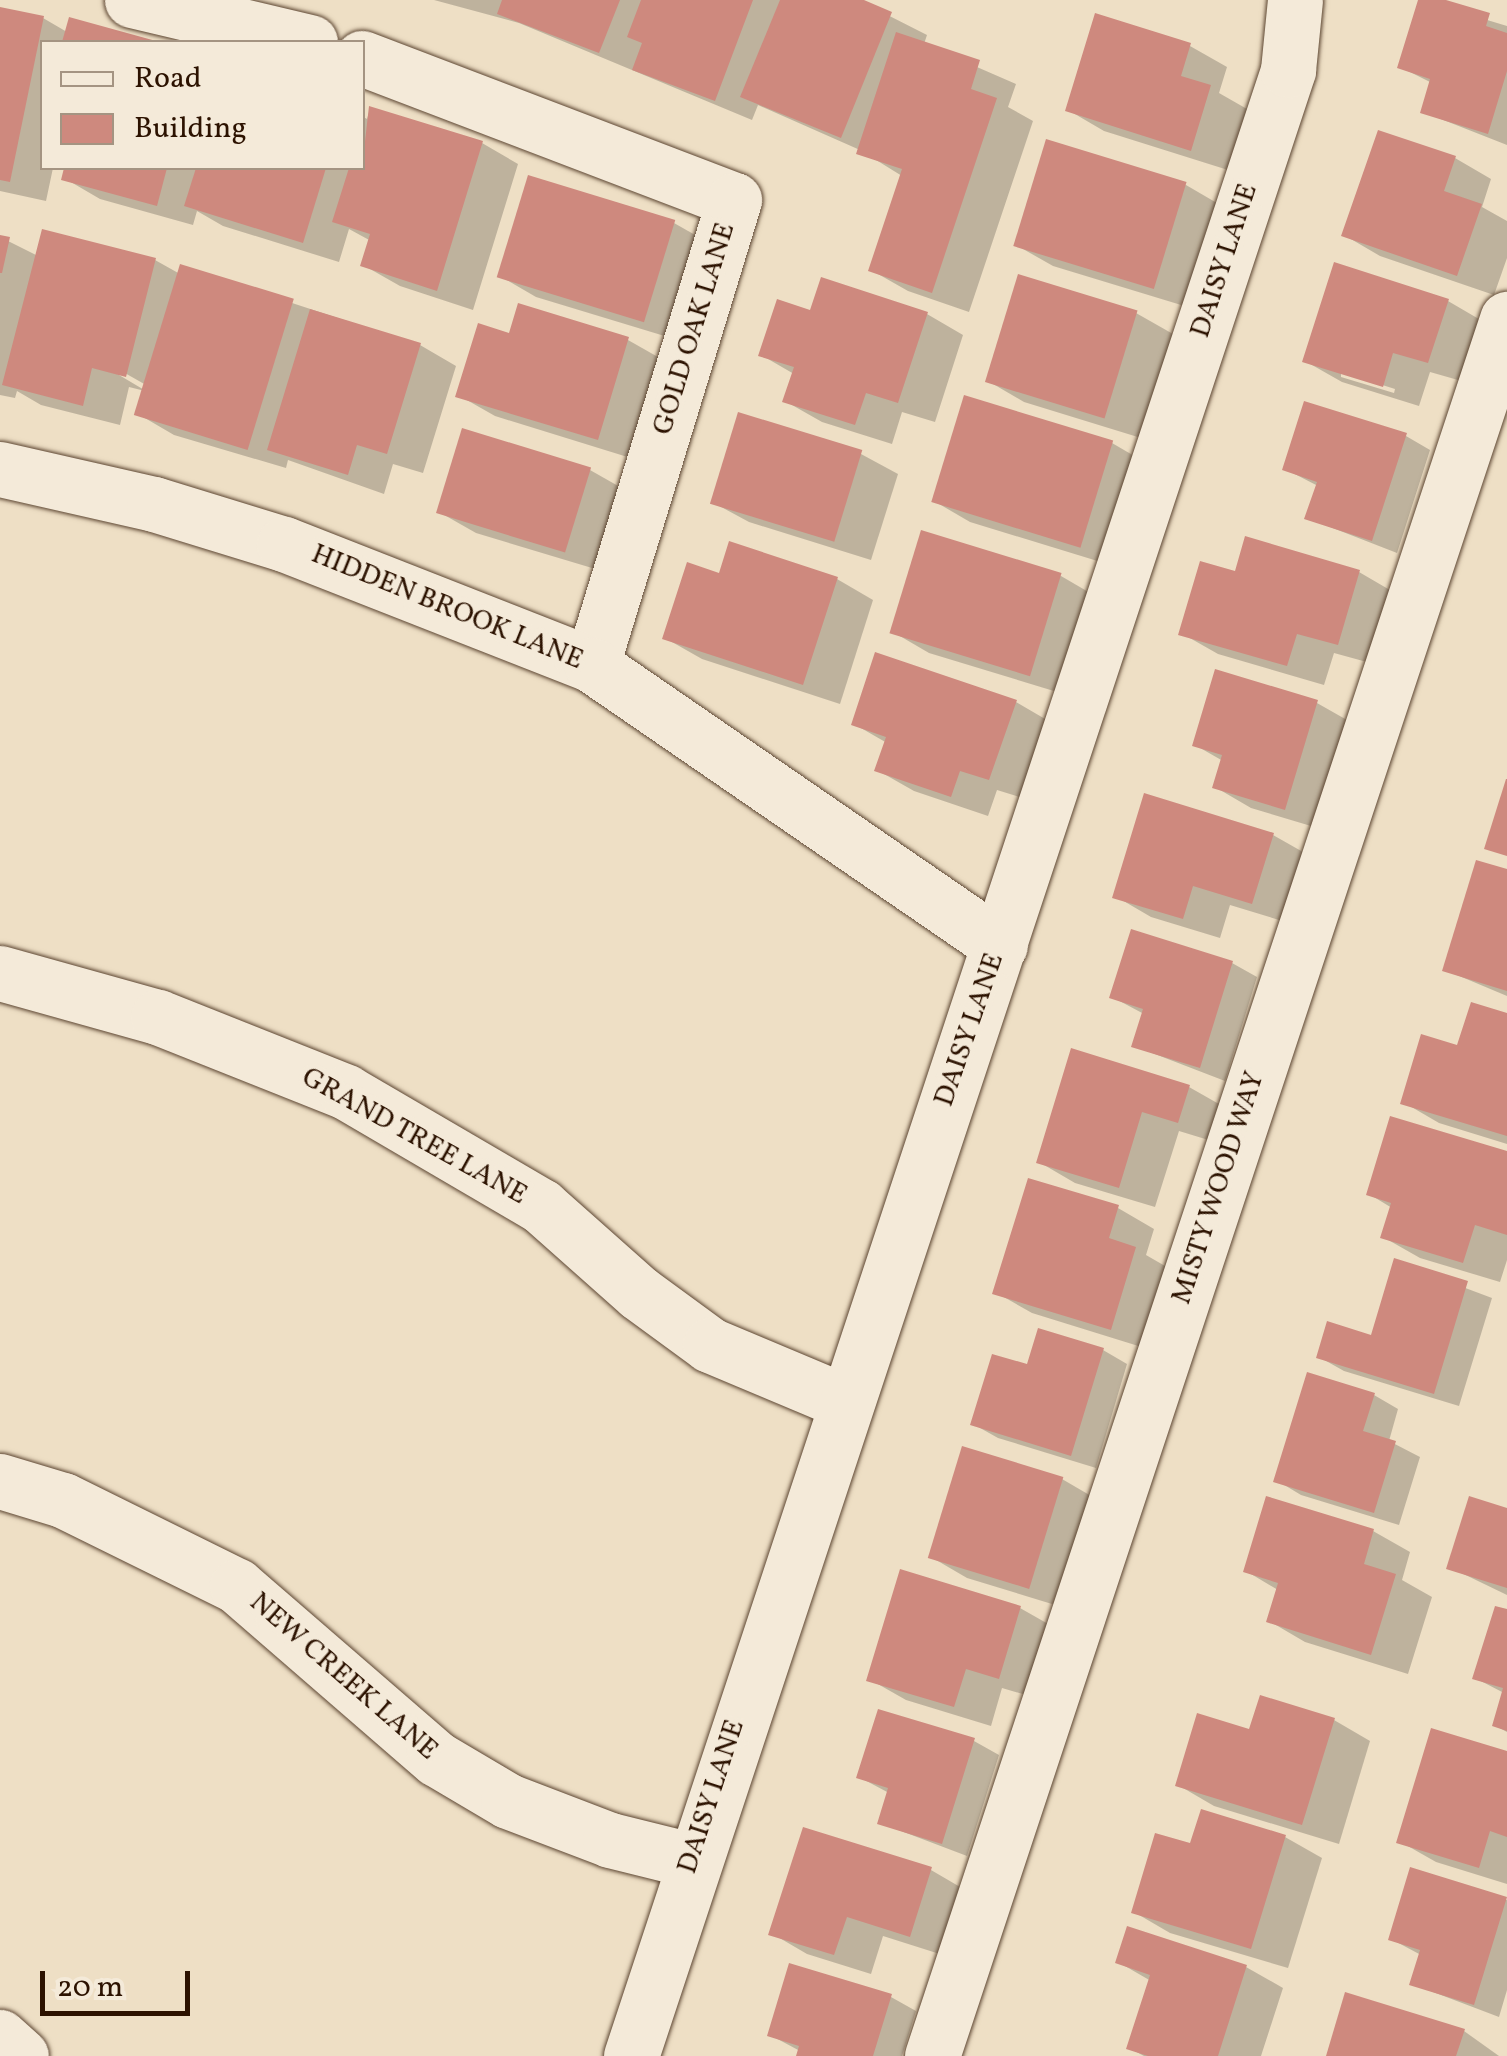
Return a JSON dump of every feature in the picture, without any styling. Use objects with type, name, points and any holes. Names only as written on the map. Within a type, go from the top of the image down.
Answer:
[{"type":"street","points":[[132,0],[302,40]]},
{"type":"street","name":"DAISY LANE","points":[[631,2056],[691,1860],[1000,944],[1288,70],[1295,0]]},
{"type":"street","name":"GOLD OAK LANE","points":[[365,59],[734,200],[592,666]]},
{"type":"street","name":"MISTY WOOD WAY","points":[[932,2056],[1507,320]]},
{"type":"street","name":"HIDDEN BROOK LANE","points":[[0,469],[154,504],[284,544],[592,666],[1000,944]]},
{"type":"street","name":"GRAND TREE LANE","points":[[0,973],[158,1016],[346,1092],[541,1206],[639,1293],[710,1344],[843,1401]]},
{"type":"street","name":"NEW CREEK LANE","points":[[0,1481],[64,1500],[237,1586],[436,1760],[508,1801],[610,1840],[691,1860]]},
{"type":"street","points":[[0,2037],[21,2056]]},
{"type":"building","points":[[502,0],[620,0],[599,53],[497,14]]},
{"type":"building","points":[[641,0],[753,0],[715,101],[632,70],[642,43],[627,37]]},
{"type":"building","points":[[780,0],[864,0],[892,12],[841,138],[740,97]]},
{"type":"building","points":[[1418,0],[1446,0],[1490,13],[1486,26],[1507,33],[1507,71],[1488,134],[1420,113],[1430,79],[1397,68]]},
{"type":"building","points":[[0,7],[44,16],[10,182],[0,180]]},
{"type":"building","points":[[1095,13],[1191,43],[1181,76],[1211,85],[1191,151],[1065,111]]},
{"type":"building","points":[[69,17],[152,40],[63,40]]},
{"type":"building","points":[[896,32],[980,60],[971,89],[997,98],[932,293],[868,271],[902,169],[856,154]]},
{"type":"building","points":[[369,106],[483,141],[437,291],[360,266],[370,234],[332,222],[348,170],[365,170]]},
{"type":"building","points":[[1378,130],[1456,156],[1444,191],[1482,204],[1457,276],[1341,236]]},
{"type":"building","points":[[1046,139],[1187,182],[1154,289],[1013,246]]},
{"type":"building","points":[[64,170],[166,170],[157,206],[61,180]]},
{"type":"building","points":[[195,170],[325,170],[303,243],[184,206]]},
{"type":"building","points":[[528,175],[675,220],[644,322],[497,277]]},
{"type":"building","points":[[42,229],[156,258],[126,377],[92,368],[83,406],[2,385]]},
{"type":"building","points":[[0,235],[10,237],[2,273],[0,273]]},
{"type":"building","points":[[1334,262],[1449,299],[1428,363],[1393,353],[1383,387],[1302,362]]},
{"type":"building","points":[[180,264],[294,299],[248,450],[134,415]]},
{"type":"building","points":[[1018,274],[1138,311],[1105,419],[985,382]]},
{"type":"building","points":[[821,277],[928,312],[898,403],[866,393],[855,425],[782,402],[794,367],[758,356],[777,299],[810,310]]},
{"type":"building","points":[[518,303],[629,337],[598,440],[455,397],[478,323],[509,333]]},
{"type":"building","points":[[310,309],[421,343],[387,454],[357,445],[348,475],[267,450]]},
{"type":"building","points":[[964,395],[1113,441],[1080,548],[931,502]]},
{"type":"building","points":[[1304,401],[1407,433],[1372,541],[1304,519],[1317,482],[1282,470]]},
{"type":"building","points":[[738,412],[862,450],[834,542],[710,504]]},
{"type":"building","points":[[462,428],[591,467],[565,553],[436,513]]},
{"type":"building","points":[[921,530],[1062,573],[1030,676],[889,633]]},
{"type":"building","points":[[1245,536],[1360,570],[1338,645],[1297,634],[1287,666],[1178,635],[1200,561],[1235,571]]},
{"type":"building","points":[[729,541],[838,577],[803,685],[662,639],[687,562],[719,573]]},
{"type":"building","points":[[875,652],[1017,700],[989,780],[960,771],[951,797],[874,771],[886,737],[851,725]]},
{"type":"building","points":[[1215,669],[1318,700],[1285,810],[1212,788],[1222,755],[1192,746]]},
{"type":"building","points":[[1507,779],[1507,856],[1484,849]]},
{"type":"building","points":[[1144,793],[1274,833],[1252,904],[1193,886],[1183,919],[1112,898]]},
{"type":"building","points":[[1476,860],[1507,869],[1507,991],[1442,971]]},
{"type":"building","points":[[1131,929],[1233,961],[1200,1068],[1131,1047],[1143,1009],[1109,998]]},
{"type":"building","points":[[1471,1002],[1507,1013],[1507,1136],[1400,1104],[1421,1034],[1457,1045]]},
{"type":"building","points":[[1071,1048],[1190,1085],[1178,1123],[1142,1112],[1119,1188],[1036,1163]]},
{"type":"building","points":[[1390,1116],[1507,1151],[1507,1235],[1475,1225],[1463,1263],[1380,1238],[1391,1203],[1366,1195]]},
{"type":"building","points":[[1028,1178],[1119,1205],[1109,1238],[1136,1247],[1111,1330],[992,1294]]},
{"type":"building","points":[[1394,1258],[1468,1281],[1434,1394],[1316,1358],[1327,1321],[1371,1335]]},
{"type":"building","points":[[1038,1328],[1104,1348],[1071,1456],[970,1425],[992,1354],[1027,1364]]},
{"type":"building","points":[[1307,1372],[1375,1393],[1363,1431],[1396,1441],[1374,1513],[1273,1482]]},
{"type":"building","points":[[962,1446],[1063,1477],[1029,1589],[928,1558]]},
{"type":"building","points":[[1266,1496],[1374,1529],[1364,1564],[1396,1574],[1371,1655],[1266,1622],[1278,1583],[1243,1572]]},
{"type":"building","points":[[1469,1496],[1507,1508],[1507,1588],[1446,1569]]},
{"type":"building","points":[[900,1569],[1021,1606],[999,1679],[966,1669],[954,1707],[866,1681]]},
{"type":"building","points":[[1495,1606],[1507,1609],[1507,1731],[1492,1726],[1503,1688],[1472,1679]]},
{"type":"building","points":[[1260,1695],[1335,1718],[1302,1825],[1175,1786],[1197,1713],[1249,1729]]},
{"type":"building","points":[[878,1709],[975,1738],[942,1844],[877,1824],[888,1788],[856,1778]]},
{"type":"building","points":[[1431,1728],[1507,1751],[1507,1837],[1490,1831],[1479,1868],[1396,1843]]},
{"type":"building","points":[[1201,1809],[1286,1835],[1251,1949],[1131,1913],[1155,1833],[1190,1843]]},
{"type":"building","points":[[803,1827],[932,1867],[910,1937],[847,1917],[834,1955],[768,1935]]},
{"type":"building","points":[[1410,1867],[1507,1897],[1474,2005],[1409,1985],[1420,1950],[1388,1940]]},
{"type":"building","points":[[1127,1926],[1247,1965],[1218,2056],[1148,2056],[1126,2049],[1150,1975],[1115,1963]]},
{"type":"building","points":[[789,1963],[892,1994],[873,2056],[796,2056],[799,2046],[767,2036]]},
{"type":"building","points":[[1345,1992],[1465,2029],[1456,2056],[1326,2056]]}]
